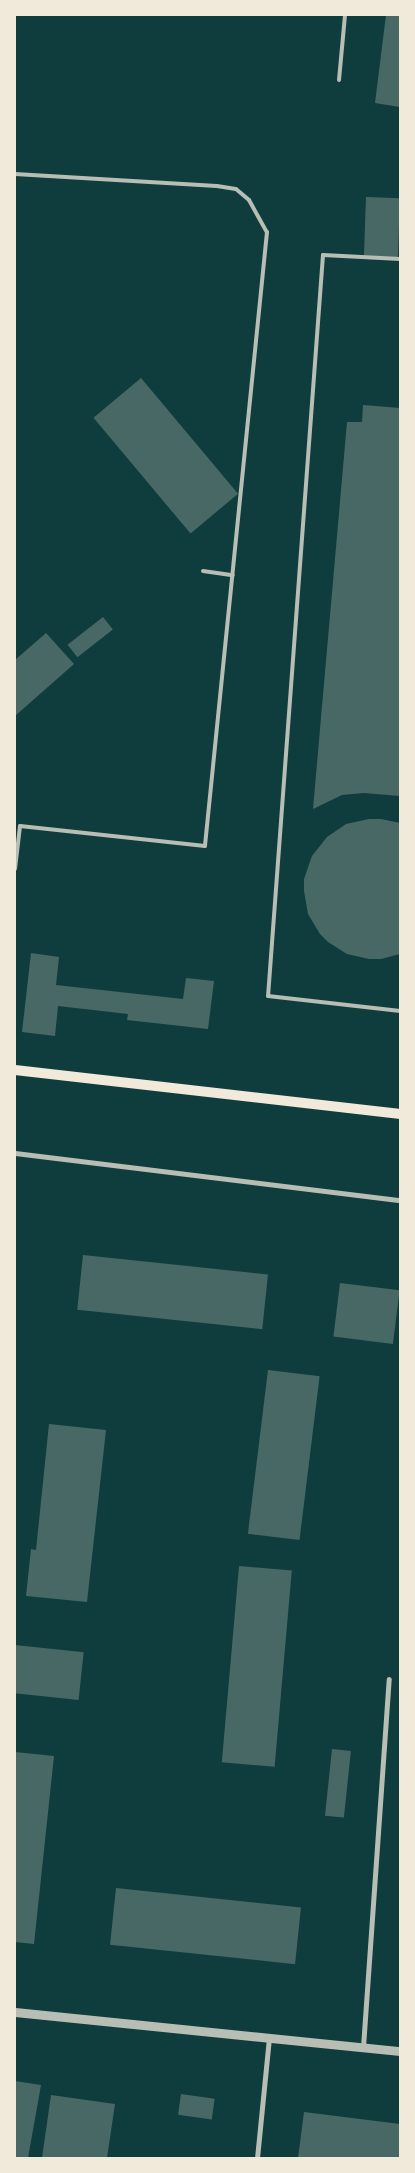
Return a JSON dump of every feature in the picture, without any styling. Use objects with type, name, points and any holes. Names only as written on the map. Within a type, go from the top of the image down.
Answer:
[{"type":"main road","points":[[15,1070],[400,1114]]},
{"type":"street","points":[[15,1154],[400,1200]]},
{"type":"street","points":[[363,2047],[389,1679]]},
{"type":"street","points":[[15,2012],[400,2051]]},
{"type":"street","points":[[257,2158],[269,2038]]},
{"type":"lane","points":[[339,80],[345,15]]},
{"type":"lane","points":[[15,174],[217,186],[236,189],[249,200],[267,232],[205,846],[20,826],[15,869]]},
{"type":"lane","points":[[400,259],[324,255],[268,996],[400,1011]]},
{"type":"lane","points":[[203,571],[233,575]]},
{"type":"building","points":[[386,15],[400,15],[400,107],[375,103]]},
{"type":"building","points":[[366,197],[400,198],[398,257],[364,256]]},
{"type":"building","points":[[141,378],[238,494],[191,534],[94,418]]},
{"type":"building","points":[[363,405],[400,408],[400,796],[364,793],[342,795],[313,809],[347,422],[362,422]]},
{"type":"building","points":[[103,617],[113,630],[77,657],[68,645]]},
{"type":"building","points":[[46,633],[74,664],[15,716],[15,660]]},
{"type":"building","points":[[369,819],[381,819],[400,823],[400,954],[381,959],[369,959],[347,954],[328,942],[320,934],[308,914],[304,891],[304,879],[312,856],[327,837],[346,824]]},
{"type":"building","points":[[31,953],[59,957],[56,985],[183,999],[186,978],[214,981],[208,1029],[127,1020],[128,1014],[58,1006],[55,1036],[22,1032]]},
{"type":"building","points":[[83,1255],[268,1274],[262,1329],[77,1310]]},
{"type":"building","points":[[340,1283],[400,1290],[393,1344],[333,1337]]},
{"type":"building","points":[[268,1370],[320,1376],[300,1540],[248,1534]]},
{"type":"building","points":[[49,1424],[106,1430],[87,1602],[26,1596],[31,1549],[36,1550]]},
{"type":"building","points":[[239,1566],[292,1571],[275,1767],[222,1762]]},
{"type":"building","points":[[15,1645],[84,1652],[79,1700],[15,1693]]},
{"type":"building","points":[[332,1749],[351,1751],[344,1818],[325,1816]]},
{"type":"building","points":[[15,1752],[54,1756],[34,1944],[15,1942]]},
{"type":"building","points":[[116,1888],[301,1907],[295,1964],[110,1945]]},
{"type":"building","points":[[15,2081],[41,2085],[28,2158],[15,2158]]},
{"type":"building","points":[[181,2094],[215,2099],[212,2120],[178,2115]]},
{"type":"building","points":[[51,2095],[115,2104],[107,2158],[42,2158]]},
{"type":"building","points":[[304,2112],[400,2124],[400,2158],[298,2158]]}]
